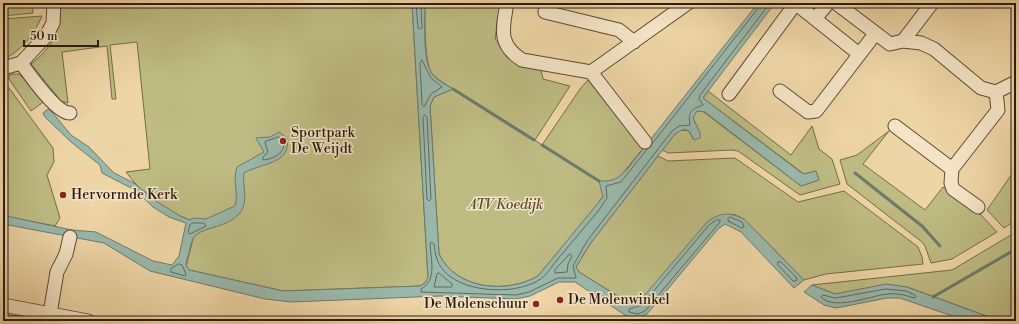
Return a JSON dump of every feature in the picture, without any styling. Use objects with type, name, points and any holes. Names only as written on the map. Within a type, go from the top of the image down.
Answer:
[{"type":"street","points":[[3,68],[21,64],[46,36],[53,23],[54,3]]},
{"type":"street","points":[[508,3],[502,33],[504,41],[514,55],[522,60],[591,72],[645,142]]},
{"type":"street","points":[[547,3],[546,12],[619,30],[634,42]]},
{"type":"street","points":[[591,72],[688,3]]},
{"type":"street","points":[[729,94],[795,3],[859,54]]},
{"type":"street","points":[[815,19],[828,3]]},
{"type":"street","points":[[836,3],[890,44],[903,41],[921,43],[934,49],[981,88],[996,92],[1016,82]]},
{"type":"street","points":[[903,41],[932,3]]},
{"type":"street","points":[[780,91],[808,112],[816,111],[875,34]]},
{"type":"street","points":[[21,64],[56,106],[70,113]]},
{"type":"street","points":[[978,208],[953,189],[951,183],[952,169],[998,110],[996,92]]},
{"type":"street","points":[[895,126],[952,169]]},
{"type":"street","points":[[50,314],[57,272],[66,254],[70,237]]},
{"type":"street","points":[[3,305],[88,321]]},
{"type":"green space","points":[[3,3],[32,3],[33,13],[3,16]]},
{"type":"green space","name":"Sportpark De Weijdt","points":[[59,3],[412,3],[428,278],[425,283],[420,286],[283,291],[189,270],[186,267],[193,239],[190,220],[172,212],[146,194],[126,172],[150,169],[137,42],[110,45],[116,99],[112,99],[107,46],[62,52],[68,103],[61,101],[31,64],[45,51],[54,37],[59,21]]},
{"type":"green space","name":"ATV Koedijk","points":[[425,3],[501,3],[495,39],[511,60],[540,65],[543,79],[570,86],[535,140],[542,145],[580,89],[588,80],[633,137],[645,146],[618,179],[607,182],[603,196],[595,208],[538,276],[526,282],[498,286],[470,282],[457,275],[447,266],[439,254],[430,106],[434,97],[453,89],[435,77],[429,66],[425,39]]},
{"type":"green space","points":[[42,16],[31,36],[22,47],[3,60],[3,19]]},
{"type":"green space","points":[[19,74],[23,78],[25,77],[46,100],[31,111],[9,79],[9,75]]},
{"type":"green space","points":[[3,84],[9,88],[53,148],[54,162],[47,175],[60,218],[55,226],[3,216]]},
{"type":"green space","points":[[708,91],[791,155],[812,126],[819,149],[832,159],[840,184],[800,195],[738,151],[668,153],[662,150],[675,134],[681,130],[689,131],[693,139],[700,133],[693,118],[695,112],[701,110],[801,186],[819,180],[816,171],[804,174],[703,98]]},
{"type":"green space","points":[[889,131],[863,164],[925,210],[943,187],[980,214],[997,232],[952,259],[931,263],[922,242],[847,184],[840,160],[857,155]]},
{"type":"green space","points":[[658,156],[668,161],[735,158],[798,202],[844,191],[918,247],[923,264],[826,274],[804,280],[744,219],[733,214],[639,303],[632,305],[579,272],[576,267],[590,244]]},
{"type":"green space","points":[[1016,168],[1016,220],[1004,228],[987,210]]},
{"type":"green space","points":[[1016,232],[1016,321],[1000,321],[907,287],[835,294],[812,285],[952,270]]},
{"type":"green space","points":[[3,314],[52,321],[3,321]]},
{"type":"water","points":[[412,3],[425,3],[425,40],[429,69],[435,77],[453,89],[434,97],[430,106],[439,254],[447,266],[457,275],[470,282],[498,286],[526,282],[538,276],[603,197],[599,181],[615,179],[628,168],[758,3],[775,3],[703,98],[799,171],[804,174],[816,171],[819,180],[801,186],[705,112],[697,111],[693,118],[700,133],[700,138],[694,140],[689,131],[684,129],[675,134],[590,244],[576,267],[579,272],[632,305],[638,303],[707,222],[717,216],[729,214],[744,219],[804,280],[794,288],[741,232],[725,224],[718,229],[647,314],[638,318],[628,317],[575,282],[559,282],[530,296],[516,299],[440,296],[291,302],[265,299],[150,271],[104,243],[3,224],[3,216],[72,230],[96,232],[153,261],[172,265],[179,256],[186,223],[169,217],[153,207],[135,190],[102,173],[100,165],[71,142],[45,117],[43,113],[48,109],[71,135],[89,147],[114,173],[134,183],[156,201],[180,216],[190,220],[193,218],[206,219],[235,206],[235,177],[237,167],[264,152],[256,138],[270,137],[279,132],[287,138],[285,153],[274,162],[244,173],[245,200],[242,210],[228,222],[200,232],[194,237],[186,261],[186,265],[189,270],[283,291],[420,286],[425,283],[428,277]]},
{"type":"water","points":[[886,284],[907,287],[1000,321],[967,321],[900,298],[887,298],[836,308],[824,305],[804,292],[812,285],[835,294]]},
{"type":"waterway","points":[[453,89],[534,140]]},
{"type":"waterway","points":[[542,145],[599,181]]},
{"type":"waterway","points":[[855,173],[922,226],[940,246]]},
{"type":"waterway","points":[[933,297],[1016,249]]},
{"type":"place","name":"Sportpark De Weijdt","points":[[283,141]]},
{"type":"place","name":"Hervormde Kerk","points":[[63,195]]},
{"type":"place","name":"De Molenwinkel","points":[[560,300]]},
{"type":"place","name":"De Molenschuur","points":[[536,304]]}]
